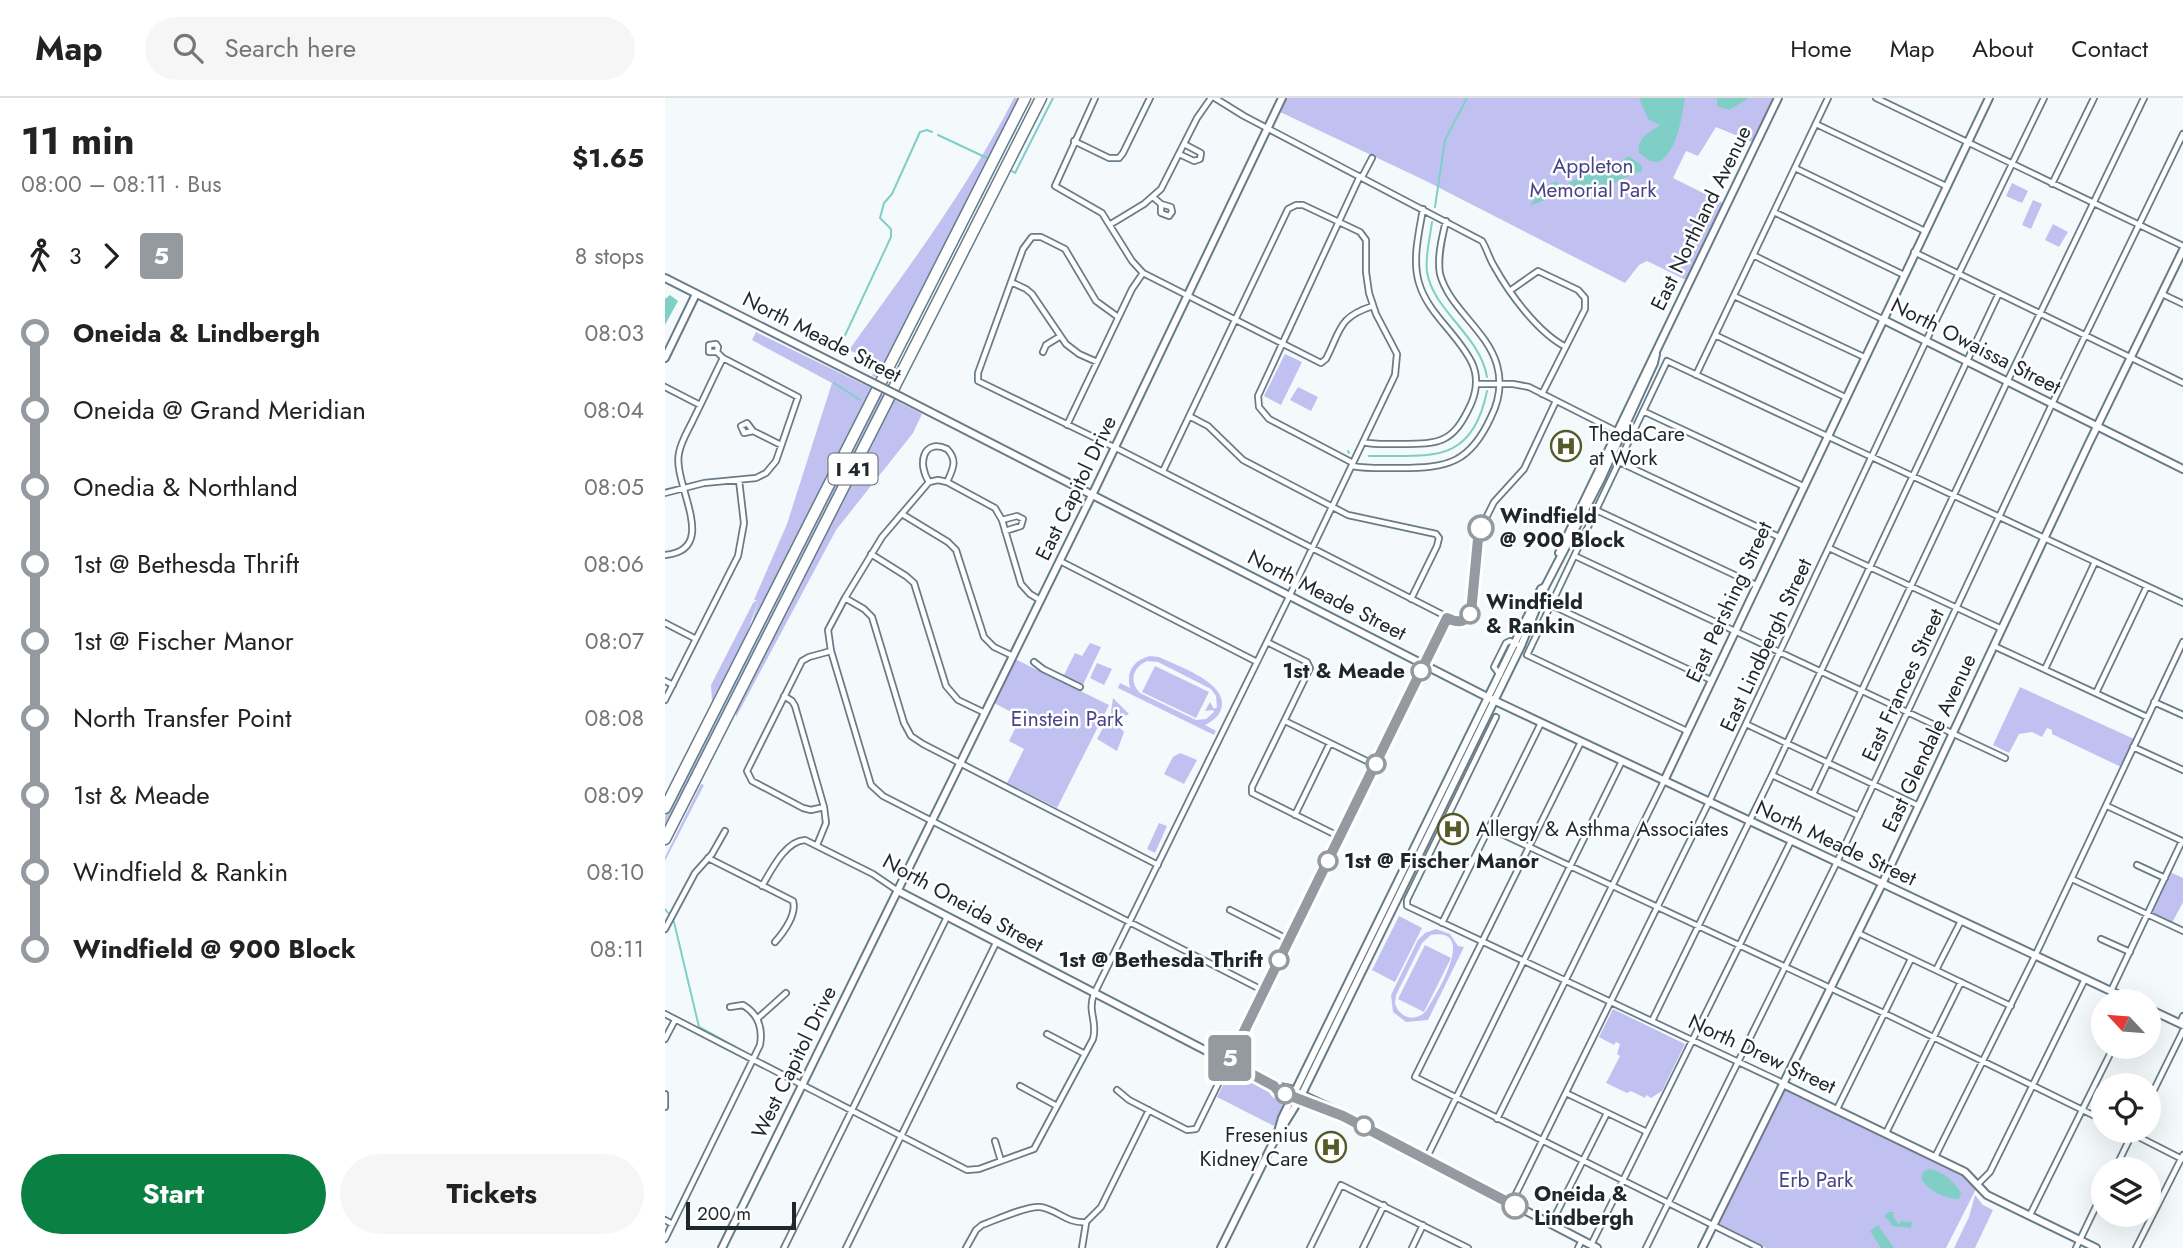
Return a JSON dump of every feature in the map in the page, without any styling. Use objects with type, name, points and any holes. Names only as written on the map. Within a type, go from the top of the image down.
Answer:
[{"type":"highway","name":"I 41","points":[[665,808],[1025,98]]},
{"type":"highway","name":"I 41","points":[[665,839],[1041,98]]},
{"type":"street","points":[[1095,98],[1055,186],[1096,209],[1111,224],[1132,261],[1143,273],[1319,362],[1324,362],[1345,320],[1353,313],[1373,306]]},
{"type":"street","points":[[1074,141],[1109,158],[1119,158],[1150,98]]},
{"type":"street","points":[[1111,224],[1153,197],[1164,185],[1197,118],[1213,98],[1482,241],[1495,267],[1545,333],[1566,347]]},
{"type":"street","name":"East Capitol Drive","points":[[898,891],[1093,495],[1282,98]]},
{"type":"street","name":"East Northland Avenue","points":[[1221,1248],[1277,1135],[1287,1124],[1297,1096],[1492,700],[1541,589],[1545,587],[1573,534],[1778,98]]},
{"type":"street","points":[[1696,375],[1828,98]]},
{"type":"street","points":[[1876,98],[2183,248]]},
{"type":"street","name":"East Pershing Street","points":[[1497,1119],[1664,781],[1989,98]]},
{"type":"street","name":"East Lindbergh Street","points":[[1511,1204],[1709,802],[1926,341],[2044,98]]},
{"type":"street","points":[[2052,184],[2094,98]]},
{"type":"street","points":[[1813,794],[2144,98]]},
{"type":"street","points":[[1816,124],[1946,186]]},
{"type":"street","name":"East Frances Street","points":[[1646,1248],[1837,862],[2052,404],[2183,134]]},
{"type":"street","points":[[1179,154],[1194,161],[1201,159],[1201,153],[1184,144]]},
{"type":"street","points":[[1372,158],[1260,390],[1259,406],[1265,416],[1353,465],[1369,468],[1434,467],[1461,458],[1473,448],[1494,410],[1500,384],[1490,348],[1441,278],[1440,256],[1446,221]]},
{"type":"street","points":[[1795,168],[1925,231]]},
{"type":"street","points":[[1153,197],[1161,204]]},
{"type":"street","points":[[665,1014],[967,1170],[1034,1149],[1094,1034],[1090,1010],[1094,994],[1392,382],[1398,361],[1394,344],[1373,306],[1366,272],[1365,236],[1303,205],[1288,209],[1163,471]]},
{"type":"street","points":[[1363,442],[1426,444],[1444,440],[1460,426],[1474,398],[1477,384],[1470,360],[1432,309],[1419,284],[1416,254],[1423,209]]},
{"type":"street","points":[[1774,212],[1904,275]]},
{"type":"street","points":[[1118,317],[1096,301],[1065,249],[1041,237],[1031,237],[1023,249],[1010,282],[978,379],[1457,622],[1466,620],[1471,613],[1479,532],[1495,502],[1524,468],[1556,401]]},
{"type":"street","name":"East Glendale Avenue","points":[[1702,1248],[1882,884],[2183,248]]},
{"type":"street","points":[[1915,252],[2183,383]]},
{"type":"street","name":"North Owaissa Street","points":[[1753,255],[2183,469]]},
{"type":"street","points":[[1511,290],[1538,271],[1583,294],[1586,301],[1585,309],[1542,394]]},
{"type":"street","points":[[1067,425],[1118,317],[1143,273]]},
{"type":"street","name":"North Meade Street","points":[[665,278],[1492,700],[2107,989]]},
{"type":"street","points":[[1010,282],[1029,291],[1059,337],[1074,351],[1097,362]]},
{"type":"street","points":[[1652,1021],[1750,822],[1999,293]]},
{"type":"street","points":[[2162,293],[2183,304]]},
{"type":"street","points":[[665,358],[696,294]]},
{"type":"street","points":[[1734,296],[1864,357]]},
{"type":"street","points":[[1714,335],[1845,397]]},
{"type":"street","points":[[1043,352],[1046,345],[1059,337]]},
{"type":"street","points":[[665,493],[704,483],[757,478],[770,470],[776,461],[797,397],[723,358],[717,352]]},
{"type":"street","points":[[665,555],[680,552],[692,534],[693,524],[678,468],[678,455],[723,358]]},
{"type":"street","points":[[1687,731],[1527,655],[1667,361],[2183,603]]},
{"type":"street","points":[[1477,384],[1519,385],[1619,433]]},
{"type":"street","points":[[665,387],[701,405]]},
{"type":"street","points":[[1643,411],[1803,486]]},
{"type":"street","points":[[1189,416],[1208,426],[1243,460],[1332,507],[1356,518],[1427,531],[1438,536],[1437,546],[1411,599]]},
{"type":"street","points":[[753,430],[781,444]]},
{"type":"street","points":[[929,482],[922,471],[921,463],[930,449],[937,446],[947,449],[953,458],[954,467],[947,482]]},
{"type":"street","points":[[1619,462],[1779,537]]},
{"type":"street","points":[[665,700],[740,549],[744,523],[739,480]]},
{"type":"street","points":[[1041,600],[1030,594],[1021,584],[998,512],[988,502],[947,482],[929,482],[871,554],[830,625],[828,640],[871,785],[883,796],[1264,991]]},
{"type":"street","points":[[1596,510],[1756,585]]},
{"type":"street","points":[[902,513],[956,550],[984,636],[994,647],[1013,656]]},
{"type":"street","points":[[1002,520],[1017,516],[1023,519],[1021,526],[1005,531]]},
{"type":"street","points":[[1829,548],[2002,629]]},
{"type":"street","points":[[871,554],[914,583],[946,686],[958,700],[985,713]]},
{"type":"street","points":[[1575,555],[2005,758]]},
{"type":"street","points":[[1060,561],[1257,662]]},
{"type":"street","points":[[2045,669],[2095,562]]},
{"type":"street","points":[[2096,694],[2147,586]]},
{"type":"street","points":[[845,598],[872,617],[907,730],[923,744],[1158,865]]},
{"type":"street","points":[[1551,605],[1711,680]]},
{"type":"street","points":[[1117,1090],[1129,1100],[1187,1130],[1193,1130],[1447,618]]},
{"type":"street","points":[[665,622],[696,639]]},
{"type":"street","points":[[1267,642],[1310,666],[1252,792],[1339,837]]},
{"type":"street","points":[[1935,1157],[2011,1006],[2183,642]]},
{"type":"street","name":"East Northland Avenue","points":[[1492,700],[1500,675],[1518,645]]},
{"type":"street","points":[[1994,646],[2147,717]]},
{"type":"street","points":[[824,807],[811,810],[803,808],[752,781],[748,775],[748,767],[802,661],[831,651]]},
{"type":"street","points":[[2176,656],[2183,660]]},
{"type":"street","points":[[1034,662],[1080,687]]},
{"type":"street","points":[[665,681],[673,685]]},
{"type":"street","points":[[762,886],[793,843],[805,840],[817,845],[826,823],[824,807],[795,706],[784,696]]},
{"type":"street","points":[[2154,702],[2183,715]]},
{"type":"street","name":"North Drew Street","points":[[1496,717],[1406,904],[1935,1157],[1965,1172],[1987,1195],[2096,1248]]},
{"type":"street","points":[[1285,721],[1375,765]]},
{"type":"street","points":[[1442,923],[1541,723]]},
{"type":"street","points":[[1746,724],[1919,806]]},
{"type":"street","points":[[1581,742],[1415,1077],[1759,1248]]},
{"type":"street","points":[[1295,816],[1330,743]]},
{"type":"street","points":[[2133,747],[2183,770]]},
{"type":"street","points":[[1426,1159],[1622,761]]},
{"type":"street","points":[[1772,775],[1859,816]]},
{"type":"street","points":[[2107,806],[2183,841],[2112,989]]},
{"type":"street","points":[[1489,828],[2091,1114]]},
{"type":"street","points":[[665,929],[695,873],[725,831]]},
{"type":"street","points":[[1594,1247],[1623,1181],[1791,841]]},
{"type":"street","name":"North Oneida Street","points":[[817,845],[996,943],[1274,1086],[1278,1091],[1339,1112],[1594,1247]]},
{"type":"street","points":[[708,858],[793,901],[795,910],[775,942]]},
{"type":"street","points":[[2137,865],[2165,878]]},
{"type":"street","points":[[2072,879],[2183,931]]},
{"type":"street","name":"West Capitol Drive","points":[[722,1248],[898,891]]},
{"type":"street","points":[[1230,910],[1289,940]]},
{"type":"street","points":[[784,1248],[947,917]]},
{"type":"street","points":[[1936,970],[1961,921]]},
{"type":"street","points":[[1858,933],[2011,1006]]},
{"type":"street","points":[[2101,939],[2130,952]]},
{"type":"street","points":[[846,1248],[996,943]]},
{"type":"street","points":[[1837,1109],[1911,959]]},
{"type":"street","points":[[1977,1185],[1989,1174],[2085,979]]},
{"type":"street","points":[[1886,1133],[1961,982]]},
{"type":"street","points":[[757,1019],[786,993]]},
{"type":"street","points":[[665,1239],[760,1045],[761,1033],[757,1019],[743,1005],[730,1007]]},
{"type":"street","points":[[2161,1014],[2182,1022]]},
{"type":"street","points":[[665,1039],[675,1020]]},
{"type":"street","points":[[2161,1076],[2183,1031]]},
{"type":"street","points":[[1047,1034],[1084,1054]]},
{"type":"street","points":[[2030,1215],[2108,1059]]},
{"type":"street","points":[[1020,1086],[1057,1106]]},
{"type":"street","points":[[1566,1093],[1647,1132]]},
{"type":"street","points":[[665,1094],[665,1107]]},
{"type":"street","points":[[1082,1248],[1086,1222],[1101,1207],[1149,1110]]},
{"type":"street","points":[[1551,1224],[1607,1113]]},
{"type":"street","points":[[995,1141],[1001,1161]]},
{"type":"street","points":[[2136,1248],[2182,1157],[2155,1143]]},
{"type":"street","points":[[1310,1248],[1341,1185],[1468,1248]]},
{"type":"street","points":[[1363,1248],[1384,1205]]},
{"type":"street","points":[[967,1248],[976,1230],[982,1225],[1036,1207],[1048,1209],[1073,1222],[1086,1222]]},
{"type":"street","points":[[2076,1248],[2091,1217]]},
{"type":"street","points":[[665,1220],[672,1224]]},
{"type":"street","points":[[1412,1248],[1423,1225]]},
{"type":"street","points":[[1578,1248],[1582,1240]]},
{"type":"green space","points":[[1014,98],[1020,98],[878,378],[872,376],[877,367],[874,361],[849,350],[957,196]]},
{"type":"green space","name":"Appleton Memorial Park","points":[[1285,98],[1774,98],[1752,142],[1716,127],[1698,156],[1686,151],[1673,178],[1723,203],[1686,280],[1647,261],[1639,265],[1625,283],[1424,180],[1278,111]]},
{"type":"green space","points":[[2012,183],[2028,191],[2022,203],[2006,196]]},
{"type":"green space","points":[[2033,200],[2042,204],[2031,229],[2022,225]]},
{"type":"green space","points":[[2053,224],[2068,232],[2059,247],[2045,240]]},
{"type":"green space","points":[[756,332],[873,389],[750,629],[759,598],[748,631],[712,701],[711,685],[757,600],[754,600],[787,524],[832,383],[752,340]]},
{"type":"green space","points":[[1285,354],[1302,362],[1281,405],[1264,396]]},
{"type":"green space","points":[[1298,387],[1318,397],[1311,411],[1290,400]]},
{"type":"green space","points":[[880,393],[885,396],[665,831],[665,817]]},
{"type":"green space","points":[[893,399],[922,414],[913,433],[836,530],[736,717],[736,712]]},
{"type":"green space","points":[[1090,643],[1101,647],[1081,689],[1062,679],[1075,653],[1082,656]]},
{"type":"green space","points":[[1150,656],[1159,657],[1198,675],[1216,689],[1221,696],[1221,709],[1211,722],[1205,725],[1216,731],[1214,735],[1118,688],[1120,683],[1130,688],[1132,667],[1139,660]],"holes":[[[1147,661],[1158,662],[1211,689],[1216,696],[1217,707],[1214,709],[1210,702],[1205,711],[1214,712],[1206,719],[1196,720],[1140,693],[1133,680],[1135,671]]]},
{"type":"green space","name":"Einstein Park","points":[[1015,659],[1109,705],[1057,808],[1007,783],[1024,749],[1009,741],[1021,717],[994,703]]},
{"type":"green space","points":[[1097,663],[1112,669],[1104,685],[1090,678]]},
{"type":"green space","points":[[1155,666],[1209,692],[1196,718],[1142,692]]},
{"type":"green space","points":[[2020,687],[2134,739],[2121,767],[2052,734],[2052,730],[2047,728],[2042,737],[2032,732],[2019,734],[2009,753],[1993,745]]},
{"type":"green space","points":[[1113,698],[1129,714],[1114,721],[1124,732],[1117,751],[1097,739],[1108,718],[1110,719]]},
{"type":"green space","points":[[1180,753],[1197,760],[1184,784],[1164,774],[1173,757]]},
{"type":"green space","points":[[701,784],[704,785],[665,861],[665,857]]},
{"type":"green space","points":[[1159,823],[1167,826],[1155,853],[1147,849]]},
{"type":"green space","points":[[2170,872],[2183,878],[2183,902],[2172,923],[2152,910]]},
{"type":"green space","points":[[1399,916],[1422,928],[1395,982],[1372,970]]},
{"type":"green space","points":[[1436,929],[1450,934],[1458,946],[1464,947],[1428,1020],[1406,1022],[1393,1012],[1391,995],[1418,940],[1425,933]],"holes":[[[1431,935],[1445,935],[1452,941],[1453,952],[1444,978],[1423,1014],[1415,1017],[1404,1016],[1395,1004],[1396,995],[1422,943]]]},
{"type":"green space","points":[[1425,945],[1451,958],[1424,1012],[1398,999]]},
{"type":"green space","points":[[1613,1009],[1685,1044],[1662,1091],[1651,1098],[1631,1091],[1627,1093],[1606,1083],[1620,1056],[1617,1054],[1620,1044],[1616,1042],[1614,1045],[1599,1037]]},
{"type":"green space","points":[[1231,1070],[1284,1098],[1286,1102],[1274,1126],[1217,1097]]},
{"type":"green space","name":"Erb Park","points":[[1785,1089],[1967,1177],[1976,1189],[1946,1248],[1766,1248],[1718,1225]]},
{"type":"green space","points":[[1975,1195],[1983,1205],[1993,1210],[1975,1248],[1954,1248],[1969,1217]]},
{"type":"shaded area","points":[[1639,98],[1685,98],[1675,142],[1659,162],[1650,161],[1639,153],[1642,139],[1660,125],[1648,119]]},
{"type":"shaded area","points":[[1717,98],[1749,98],[1729,110],[1717,106]]},
{"type":"shaded area","points":[[1629,156],[1642,166],[1642,171],[1596,191],[1577,192],[1567,188],[1566,185],[1573,181]]},
{"type":"shaded area","points":[[1557,181],[1561,187],[1558,195],[1529,206],[1540,193],[1544,193],[1548,185]]},
{"type":"shaded area","points":[[670,295],[678,301],[665,325],[665,299]]},
{"type":"shaded area","points":[[1929,1169],[1943,1174],[1951,1181],[1961,1193],[1959,1199],[1943,1196],[1927,1186],[1921,1178],[1923,1172]]},
{"type":"shaded area","points":[[1888,1212],[1894,1212],[1893,1217],[1899,1224],[1901,1221],[1912,1222],[1911,1228],[1892,1226],[1884,1217]]},
{"type":"shaded area","points":[[1878,1225],[1894,1248],[1881,1248],[1870,1231]]},
{"type":"waterway","points":[[1012,171],[1015,173],[1053,98]]},
{"type":"waterway","points":[[1435,207],[1445,140],[1467,98]]},
{"type":"waterway","points":[[841,344],[891,237],[891,229],[880,218],[884,203],[892,194],[920,132],[932,132]]},
{"type":"waterway","points":[[938,135],[987,158]]},
{"type":"waterway","points":[[1432,222],[1427,253],[1427,272],[1431,286],[1447,312],[1476,348],[1487,377]]},
{"type":"waterway","points":[[834,383],[860,400]]},
{"type":"waterway","points":[[1369,456],[1429,455],[1459,444],[1471,433],[1487,391]]},
{"type":"waterway","points":[[665,909],[669,914]]},
{"type":"waterway","points":[[674,922],[699,1027],[752,1056]]},
{"type":"bus line","name":"5","points":[[1481,528],[1471,613],[1466,620],[1460,622],[1447,618],[1229,1062],[1274,1086],[1278,1091],[1343,1116],[1515,1206]]},
{"type":"place","name":"ThedaCare at Work","points":[[1566,446]]},
{"type":"place","name":"Windfield @ 900 Block","points":[[1481,528]]},
{"type":"place","name":"Windfield & Rankin","points":[[1470,614]]},
{"type":"place","name":"1st & Meade","points":[[1421,671]]},
{"type":"place","name":"Allergy & Asthma Associates","points":[[1453,829]]},
{"type":"place","name":"1st @ Fischer Manor","points":[[1328,861]]},
{"type":"place","name":"1st @ Bethesda Thrift","points":[[1279,960]]},
{"type":"place","name":"Fresenius Kidney Care","points":[[1331,1147]]},
{"type":"place","name":"Oneida & Lindbergh","points":[[1515,1206]]}]
